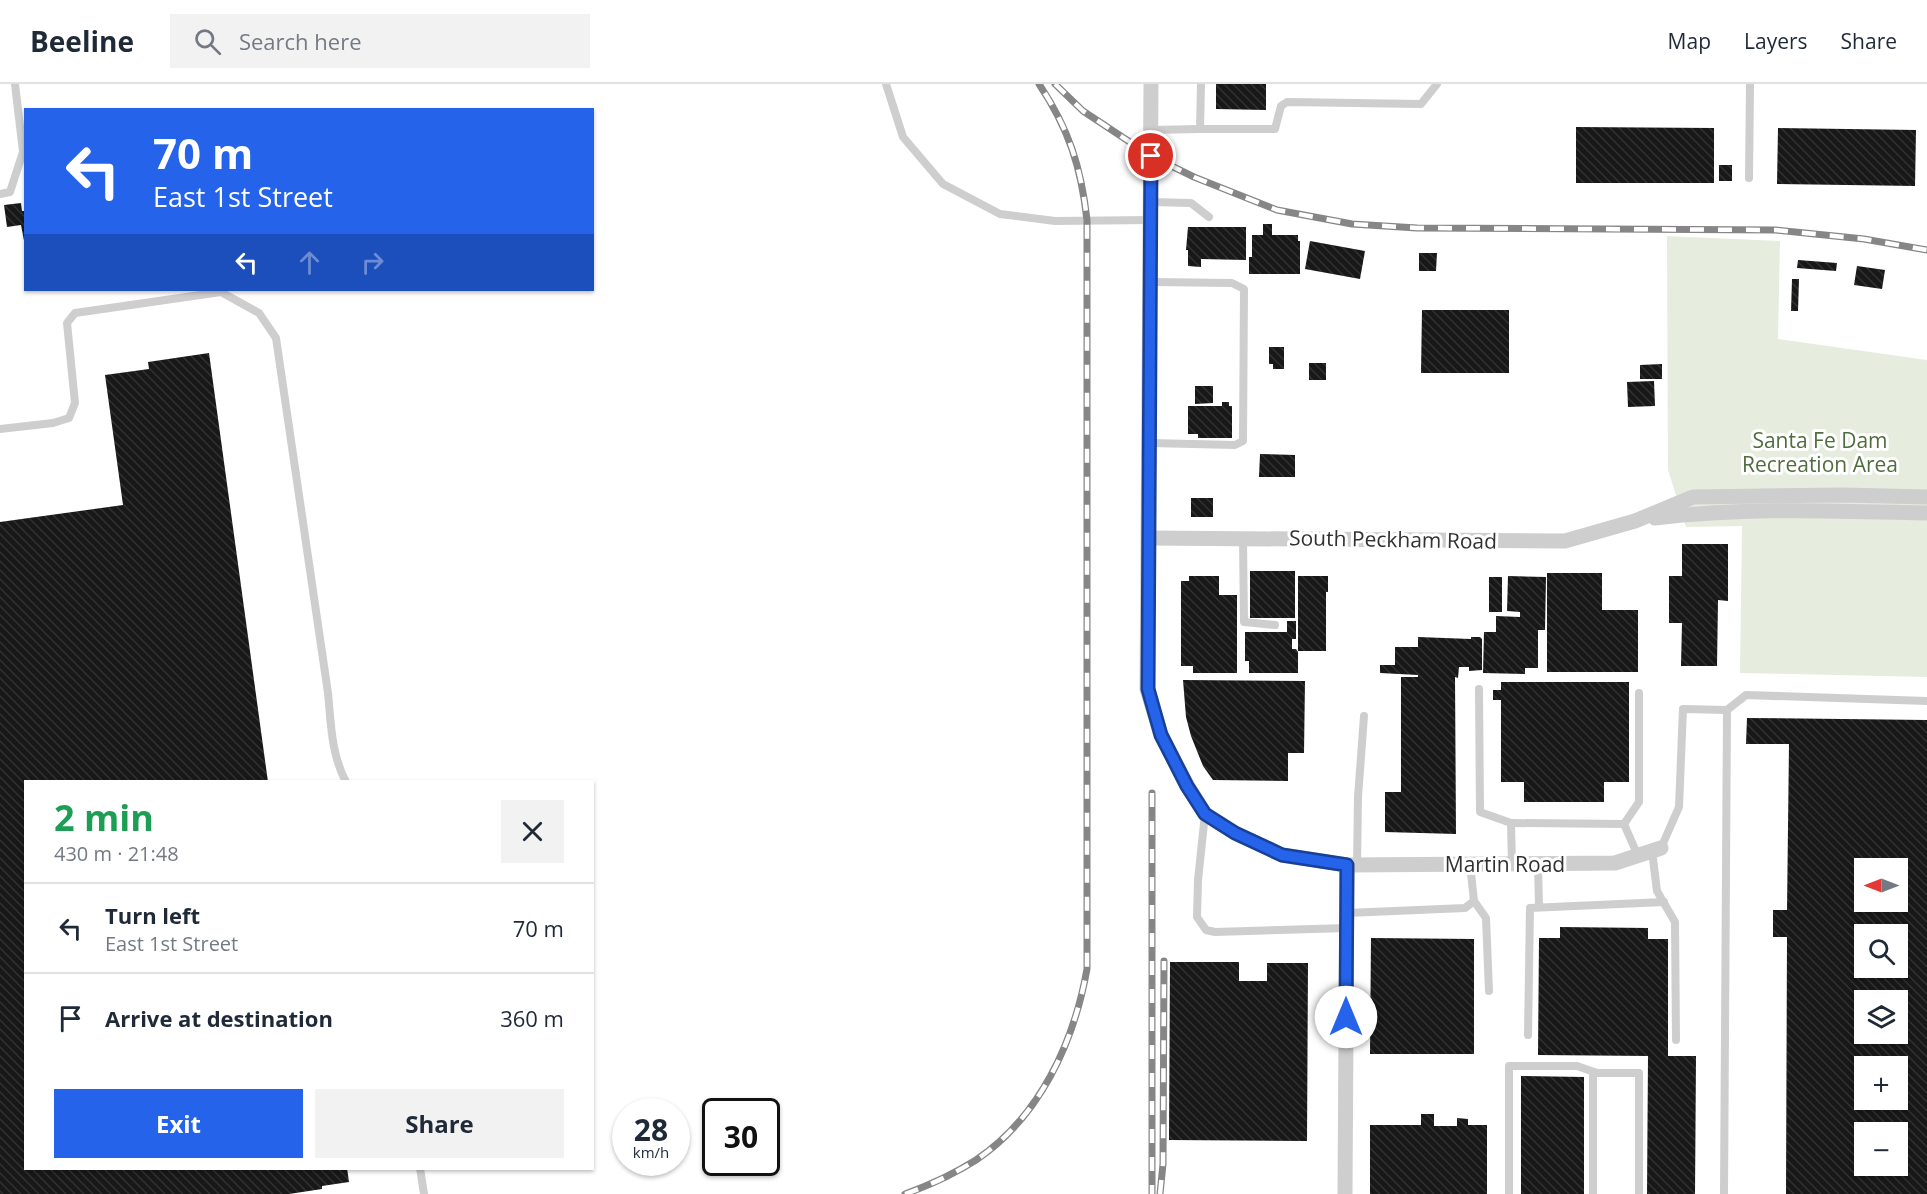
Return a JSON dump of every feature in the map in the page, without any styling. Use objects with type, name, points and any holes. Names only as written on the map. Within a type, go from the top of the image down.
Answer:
[{"type":"street","points":[[1151,84],[1148,689],[1161,735],[1187,786],[1205,814]]},
{"type":"street","points":[[1635,521],[1694,497],[1844,495],[1927,497]]},
{"type":"street","points":[[1635,521],[1692,514],[1843,511],[1927,513]]},
{"type":"street","name":"South Peckham Road","points":[[1149,538],[1565,541],[1635,521]]},
{"type":"street","name":"Martin Road","points":[[1205,814],[1235,833],[1282,855],[1352,865],[1616,863],[1650,851]]},
{"type":"street","points":[[1345,1194],[1347,921],[1352,865]]},
{"type":"lane","points":[[0,194],[9,192],[24,151],[15,84]]},
{"type":"lane","points":[[886,84],[903,136],[943,184],[1000,214],[1055,221],[1151,220]]},
{"type":"lane","points":[[1200,129],[1201,84]]},
{"type":"lane","points":[[1151,130],[1275,129],[1281,106],[1287,102],[1421,104],[1437,84]]},
{"type":"lane","points":[[1749,178],[1750,84]]},
{"type":"lane","points":[[1151,202],[1191,203],[1209,217]]},
{"type":"lane","points":[[1150,443],[1235,445],[1243,441],[1244,289],[1232,283],[1151,282]]},
{"type":"lane","points":[[0,429],[53,423],[69,418],[75,404],[67,323],[75,313],[221,292],[259,313],[276,338],[328,693],[333,748],[345,780]]},
{"type":"lane","points":[[1243,538],[1244,622],[1275,624]]},
{"type":"lane","points":[[1479,689],[1480,812],[1511,823],[1624,824],[1650,851],[1657,891],[1675,922],[1676,1040]]},
{"type":"lane","points":[[1624,824],[1639,802],[1639,693]]},
{"type":"lane","points":[[1650,851],[1679,807],[1683,709],[1727,710],[1746,695],[1927,701]]},
{"type":"lane","points":[[1724,1194],[1727,710]]},
{"type":"lane","points":[[1352,865],[1364,716]]},
{"type":"lane","points":[[1205,814],[1198,880],[1197,916],[1206,930],[1215,932],[1347,921],[1465,908],[1474,902]]},
{"type":"lane","points":[[1511,823],[1512,864]]},
{"type":"lane","points":[[1470,864],[1474,902],[1486,918],[1489,991]]},
{"type":"lane","points":[[1538,864],[1539,907]]},
{"type":"lane","points":[[1528,1035],[1530,908],[1664,902]]},
{"type":"lane","points":[[1509,1194],[1509,1066],[1577,1066],[1593,1072],[1639,1073],[1639,1194]]},
{"type":"lane","points":[[1593,1072],[1593,1194]]},
{"type":"lane","points":[[420,1170],[424,1194]]},
{"type":"green space","name":"Santa Fe Dam Recreation Area","points":[[1667,236],[1780,241],[1778,339],[1927,360],[1927,677],[1740,673],[1742,526],[1686,527],[1668,470]]},
{"type":"building","points":[[1216,84],[1266,84],[1266,110],[1216,109]]},
{"type":"building","points":[[1576,127],[1714,128],[1714,183],[1576,183]]},
{"type":"building","points":[[1778,128],[1916,130],[1915,186],[1777,184]]},
{"type":"building","points":[[1719,165],[1732,165],[1732,181],[1719,181]]},
{"type":"building","points":[[21,203],[22,211],[24,211],[24,241],[21,225],[7,227],[4,205]]},
{"type":"building","points":[[1263,224],[1272,224],[1272,235],[1298,235],[1300,274],[1249,274],[1252,235],[1263,235]]},
{"type":"building","points":[[1188,227],[1246,227],[1246,260],[1201,259],[1201,267],[1188,266],[1188,250],[1186,250]]},
{"type":"building","points":[[1310,241],[1365,251],[1360,279],[1305,269]]},
{"type":"building","points":[[1419,253],[1437,253],[1436,271],[1419,271]]},
{"type":"building","points":[[1798,260],[1837,263],[1836,271],[1797,268]]},
{"type":"building","points":[[1857,266],[1885,270],[1882,289],[1854,285]]},
{"type":"building","points":[[1792,279],[1799,279],[1798,311],[1791,311]]},
{"type":"building","points":[[1422,310],[1509,310],[1509,373],[1421,373]]},
{"type":"building","points":[[1269,347],[1284,347],[1284,369],[1273,369],[1273,364],[1269,364]]},
{"type":"building","points":[[209,353],[268,780],[24,780],[24,1170],[347,1170],[349,1182],[322,1186],[322,1189],[289,1194],[0,1194],[0,522],[123,505],[105,375],[149,369],[148,362]]},
{"type":"building","points":[[1309,363],[1326,363],[1326,380],[1309,380]]},
{"type":"building","points":[[1662,364],[1662,379],[1640,379],[1640,365]]},
{"type":"building","points":[[1654,381],[1655,406],[1628,407],[1627,382]]},
{"type":"building","points":[[1195,386],[1213,386],[1213,403],[1195,404]]},
{"type":"building","points":[[1222,402],[1229,402],[1229,406],[1232,406],[1232,438],[1198,438],[1198,434],[1188,434],[1188,406],[1222,406]]},
{"type":"building","points":[[1260,454],[1295,455],[1295,477],[1259,477]]},
{"type":"building","points":[[1191,498],[1213,498],[1213,517],[1191,517]]},
{"type":"building","points":[[1682,544],[1728,544],[1728,601],[1718,600],[1717,666],[1681,666],[1682,623],[1669,623],[1669,576],[1682,576]]},
{"type":"building","points":[[1250,571],[1295,571],[1295,618],[1250,618]]},
{"type":"building","points":[[1547,573],[1602,573],[1602,610],[1638,610],[1638,672],[1547,672]]},
{"type":"building","points":[[1189,576],[1219,576],[1219,595],[1237,595],[1237,673],[1193,673],[1193,666],[1181,666],[1181,581],[1189,581]]},
{"type":"building","points":[[1298,576],[1328,576],[1326,651],[1298,651]]},
{"type":"building","points":[[1508,576],[1546,577],[1545,630],[1538,630],[1538,668],[1525,668],[1525,674],[1483,673],[1484,632],[1496,632],[1496,616],[1520,617],[1520,612],[1507,611]]},
{"type":"building","points":[[1489,577],[1502,577],[1502,612],[1489,612]]},
{"type":"building","points":[[1287,621],[1296,621],[1296,639],[1292,639],[1292,649],[1298,652],[1298,673],[1249,673],[1249,661],[1245,661],[1245,632],[1287,632]]},
{"type":"building","points":[[1418,637],[1471,639],[1471,637],[1480,637],[1482,639],[1482,670],[1469,671],[1469,667],[1459,667],[1458,678],[1455,677],[1456,834],[1385,832],[1385,792],[1401,792],[1401,677],[1418,677],[1418,675],[1380,673],[1380,665],[1395,665],[1395,647],[1418,647]]},
{"type":"building","points":[[1183,680],[1305,681],[1304,753],[1288,753],[1288,781],[1213,780],[1203,766],[1191,736],[1186,717]]},
{"type":"building","points":[[1501,682],[1629,682],[1629,782],[1604,782],[1604,802],[1524,802],[1524,782],[1501,782],[1501,700],[1493,700],[1493,690],[1501,690]]},
{"type":"building","points":[[1747,718],[1927,720],[1927,1194],[1786,1194],[1787,937],[1773,937],[1773,910],[1787,910],[1789,744],[1746,744]]},
{"type":"building","points":[[1560,927],[1648,928],[1648,939],[1668,939],[1668,1056],[1696,1056],[1695,1194],[1647,1194],[1648,1056],[1538,1055],[1539,938],[1560,938]]},
{"type":"building","points":[[1371,938],[1474,939],[1474,1054],[1370,1054]]},
{"type":"building","points":[[1170,962],[1239,962],[1239,981],[1267,981],[1267,963],[1308,963],[1307,1141],[1169,1140]]},
{"type":"building","points":[[1521,1076],[1584,1077],[1584,1194],[1521,1194]]},
{"type":"building","points":[[1421,1114],[1434,1114],[1434,1126],[1457,1126],[1457,1118],[1468,1119],[1468,1125],[1487,1125],[1487,1194],[1370,1194],[1370,1125],[1421,1125]]},
{"type":"railway","points":[[905,1194],[942,1179],[976,1160],[1019,1122],[1051,1076],[1063,1050],[1073,1024],[1087,969],[1087,220],[1072,149],[1058,117],[1039,84]]},
{"type":"railway","points":[[1055,84],[1083,111],[1151,156],[1194,177],[1277,210],[1352,224],[1417,228],[1776,230],[1864,239],[1927,250]]},
{"type":"railway","points":[[1152,793],[1152,1194]]},
{"type":"railway","points":[[1160,1194],[1163,1164],[1164,961]]},
{"type":"route","points":[[1151,156],[1148,689],[1161,735],[1187,786],[1205,814],[1235,833],[1282,855],[1347,865],[1346,1017]]}]
